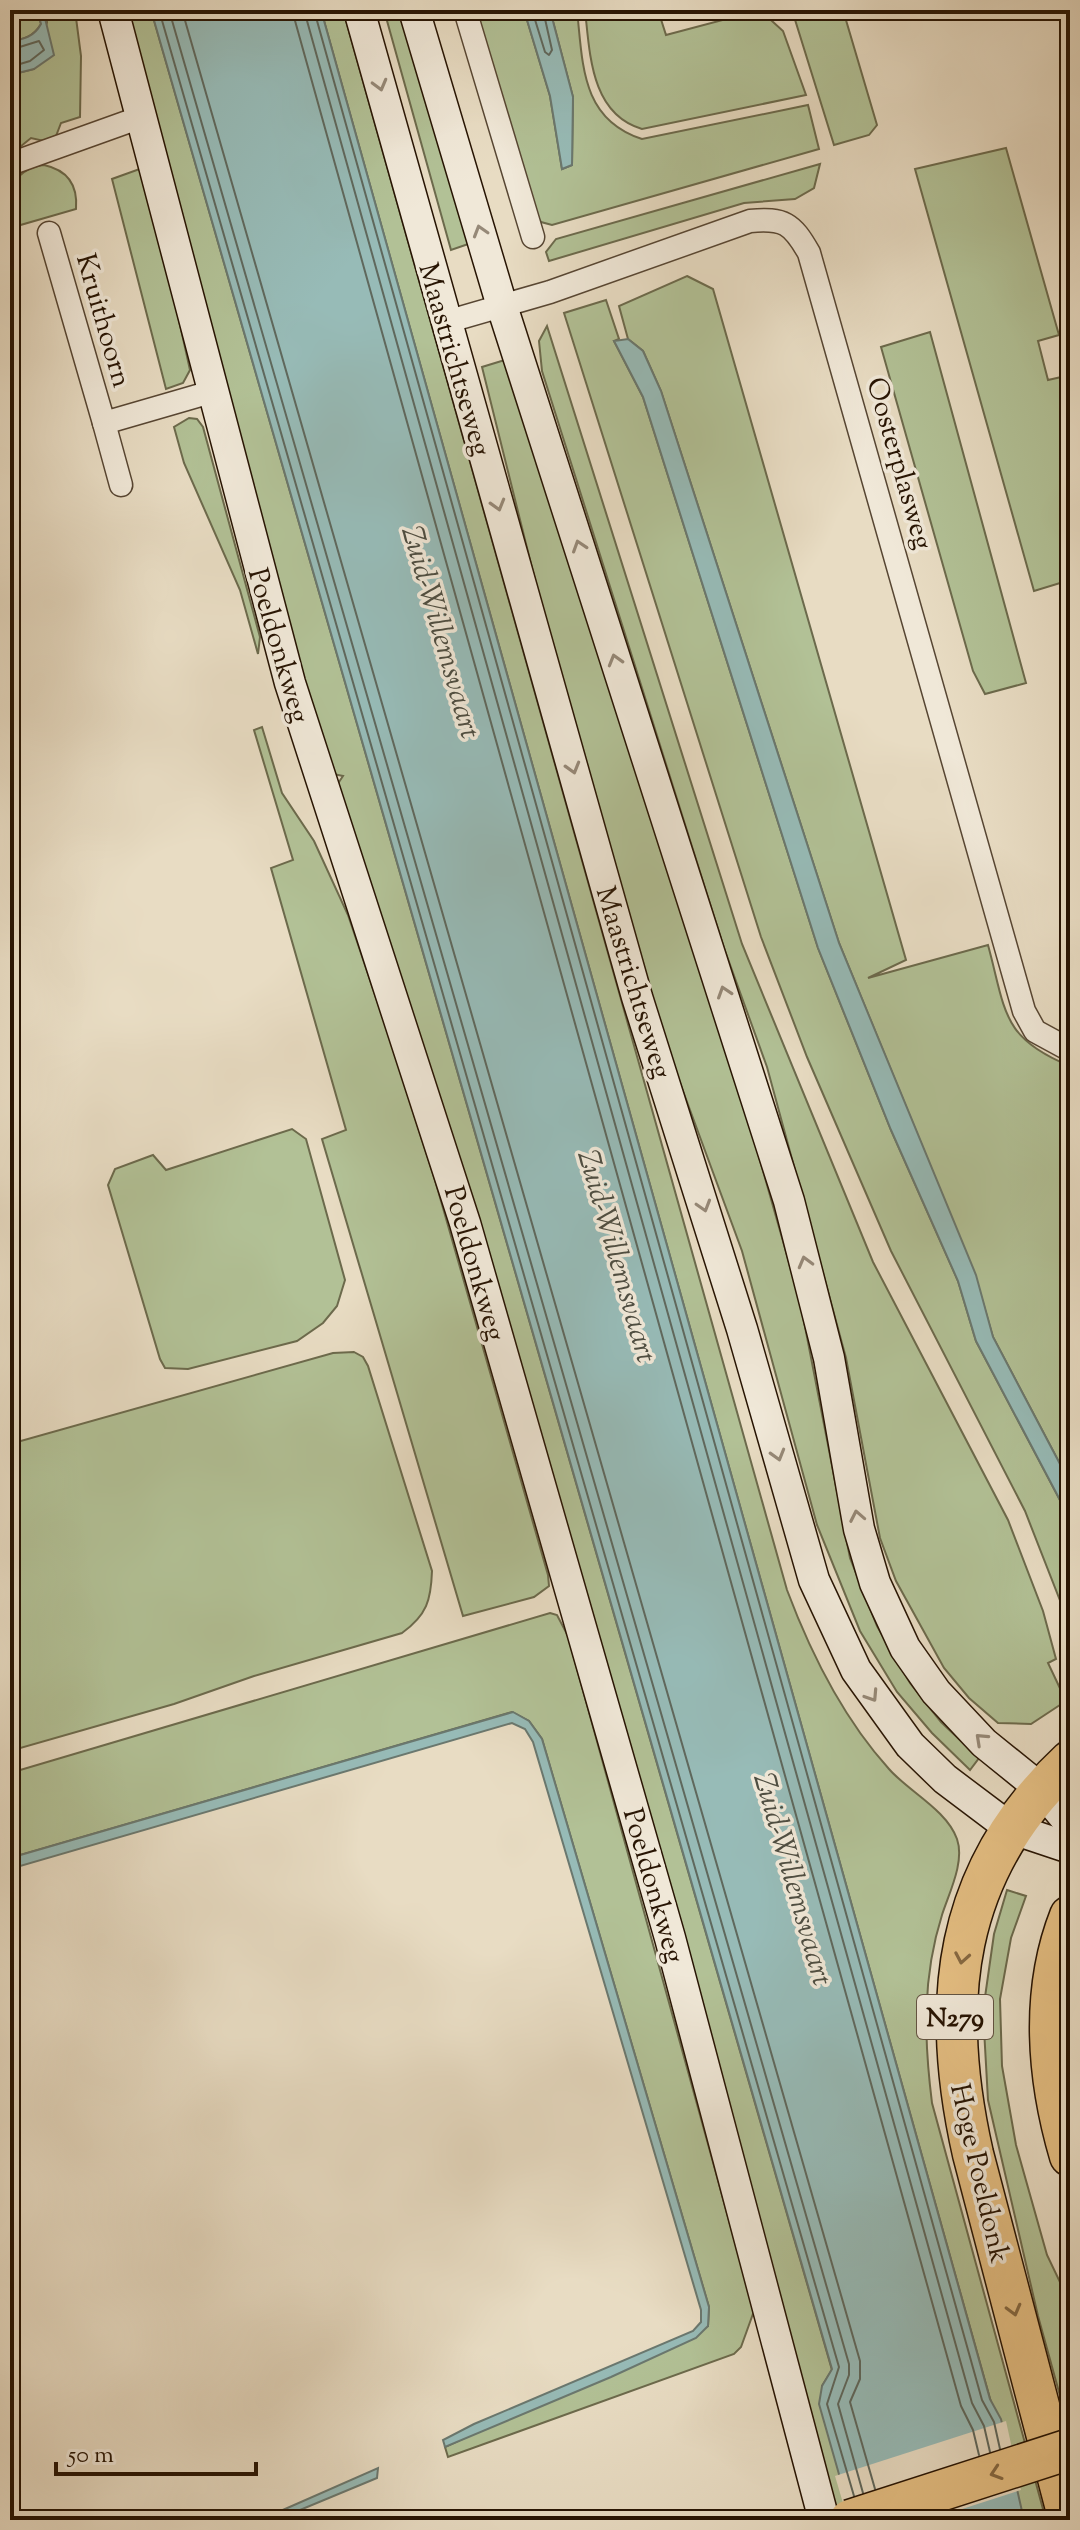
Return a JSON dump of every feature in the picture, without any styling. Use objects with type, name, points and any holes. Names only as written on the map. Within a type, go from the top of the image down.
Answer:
[{"type":"highway","name":"Hoge Poeldonk","points":[[1069,2520],[960,2097],[955,2046],[955,1996],[964,1945],[984,1883],[1010,1828],[1041,1789],[1070,1761]]},
{"type":"highway","points":[[1070,1916],[1056,1963],[1049,2029],[1057,2102],[1070,2156]]},
{"type":"highway","points":[[850,2520],[1070,2449]]},
{"type":"main road","name":"Poeldonkweg","points":[[113,10],[144,116],[211,392],[317,774],[404,1027],[577,1611],[670,1938],[824,2520]]},
{"type":"main road","name":"Maastrichtseweg","points":[[359,10],[637,997],[737,1313],[814,1580],[840,1640],[891,1723],[945,1779],[1010,1828],[1070,1848]]},
{"type":"main road","name":"Maastrichtseweg","points":[[414,10],[502,306],[789,1201],[829,1358],[859,1529],[875,1583],[905,1648],[936,1692],[984,1743],[1041,1789],[1070,1824]]},
{"type":"street","points":[[465,10],[533,237]]},
{"type":"street","points":[[10,164],[144,116]]},
{"type":"street","name":"Oosterplasweg","points":[[446,322],[502,306],[750,221],[775,219],[796,230],[809,253],[858,418],[1024,1011],[1035,1031],[1070,1050]]},
{"type":"street","name":"Kruithoorn","points":[[49,233],[121,485]]},
{"type":"street","name":"Kruithoorn","points":[[104,423],[211,392]]},
{"type":"green space","points":[[10,10],[37,10],[41,24],[28,37],[10,42]]},
{"type":"green space","points":[[43,10],[75,10],[81,56],[80,117],[61,123],[56,136],[44,141],[31,138],[10,155],[10,75],[34,69],[47,22]]},
{"type":"green space","points":[[126,10],[151,10],[832,2370],[822,2386],[852,2520],[834,2520],[333,791],[343,776],[328,773]]},
{"type":"green space","points":[[321,10],[343,10],[787,1590],[817,1661],[857,1728],[889,1769],[945,1819],[957,1839],[958,1867],[942,1915],[928,1985],[926,2032],[932,2103],[1046,2520],[1024,2520]]},
{"type":"green space","points":[[384,10],[404,10],[474,242],[451,250]]},
{"type":"green space","points":[[474,10],[524,10],[550,96],[562,169],[572,165],[573,97],[550,10],[577,10],[589,88],[607,118],[622,130],[642,139],[808,105],[819,149],[552,225],[541,222],[536,216]]},
{"type":"green space","points":[[585,10],[658,10],[666,35],[760,10],[783,31],[806,95],[642,129],[625,121],[603,97],[592,63]]},
{"type":"green space","points":[[792,10],[843,10],[877,125],[869,135],[834,145]]},
{"type":"green space","points":[[1006,148],[1059,335],[1038,341],[1048,380],[1070,375],[1070,580],[1034,591],[915,169]]},
{"type":"green space","points":[[820,164],[814,188],[795,199],[744,203],[549,261],[546,252],[556,239]]},
{"type":"green space","points":[[44,165],[59,171],[69,180],[75,193],[76,209],[17,226],[10,206],[12,187],[24,172]]},
{"type":"green space","points":[[145,167],[190,370],[183,383],[166,389],[112,179]]},
{"type":"green space","points":[[687,276],[713,289],[906,960],[868,978],[988,945],[1004,1005],[1018,1033],[1031,1045],[1070,1066],[1070,1483],[993,1337],[975,1275],[839,943],[661,391],[643,351],[628,339],[619,306]]},
{"type":"green space","points":[[606,300],[619,339],[614,341],[643,397],[818,948],[891,1130],[958,1281],[976,1341],[1070,1519],[1070,1626],[1025,1511],[891,1251],[807,1057],[761,937],[564,313]]},
{"type":"green space","points":[[547,326],[742,944],[873,1262],[1008,1520],[1043,1611],[1056,1659],[1048,1663],[1066,1701],[1031,1724],[998,1723],[969,1698],[944,1668],[896,1581],[880,1538],[846,1358],[767,1067],[724,948],[542,371],[539,341]]},
{"type":"green space","points":[[930,332],[1026,683],[985,694],[973,671],[881,347]]},
{"type":"green space","points":[[508,359],[744,1104],[800,1301],[850,1558],[877,1626],[910,1683],[941,1722],[979,1758],[970,1770],[932,1733],[897,1692],[860,1631],[817,1525],[742,1251],[659,1026],[535,580],[482,367]]},
{"type":"green space","points":[[189,418],[197,419],[203,427],[260,637],[258,654],[240,590],[184,463],[174,427]]},
{"type":"green space","points":[[262,727],[282,793],[314,841],[348,915],[435,1180],[548,1575],[549,1586],[534,1597],[463,1616],[322,1139],[346,1130],[271,868],[293,860],[254,730]]},
{"type":"green space","points":[[292,1129],[306,1139],[345,1280],[337,1306],[323,1323],[297,1341],[188,1369],[165,1368],[108,1185],[115,1169],[153,1155],[166,1170]]},
{"type":"green space","points":[[354,1352],[363,1357],[368,1366],[432,1571],[429,1599],[417,1620],[402,1633],[10,1751],[10,1444],[333,1353]]},
{"type":"green space","points":[[550,1613],[557,1615],[568,1636],[754,2311],[741,2347],[734,2354],[448,2457],[445,2447],[708,2326],[709,2307],[542,1739],[529,1721],[512,1712],[10,1858],[10,1773]]},
{"type":"green space","points":[[1007,1890],[1026,1896],[1011,1938],[1000,1999],[1002,2066],[1016,2145],[1047,2255],[1070,2303],[1070,2432],[1038,2316],[988,2100],[983,2011],[994,1934]]},
{"type":"water","points":[[37,10],[43,10],[54,55],[34,69],[10,75],[10,42],[35,32],[41,24]]},
{"type":"water","name":"Zuid-Willemsvaart","points":[[151,10],[321,10],[990,2399],[1001,2419],[1024,2520],[852,2520],[819,2404],[822,2386],[832,2369]]},
{"type":"water","points":[[524,10],[550,10],[573,97],[572,165],[562,169],[550,96]]},
{"type":"water","points":[[628,339],[643,351],[661,391],[839,943],[976,1275],[993,1337],[1070,1483],[1070,1519],[976,1341],[958,1281],[891,1130],[818,948],[643,397],[614,341]]},
{"type":"water","points":[[513,1712],[529,1721],[542,1739],[709,2307],[708,2326],[696,2338],[445,2447],[443,2440],[474,2424],[693,2331],[701,2322],[701,2310],[533,1742],[525,1729],[512,1723],[10,1869],[10,1858]]},
{"type":"water","points":[[378,2468],[377,2478],[276,2520],[260,2520]]},
{"type":"pier","points":[[1006,2421],[1021,2490],[928,2520],[848,2520],[835,2476]]}]
